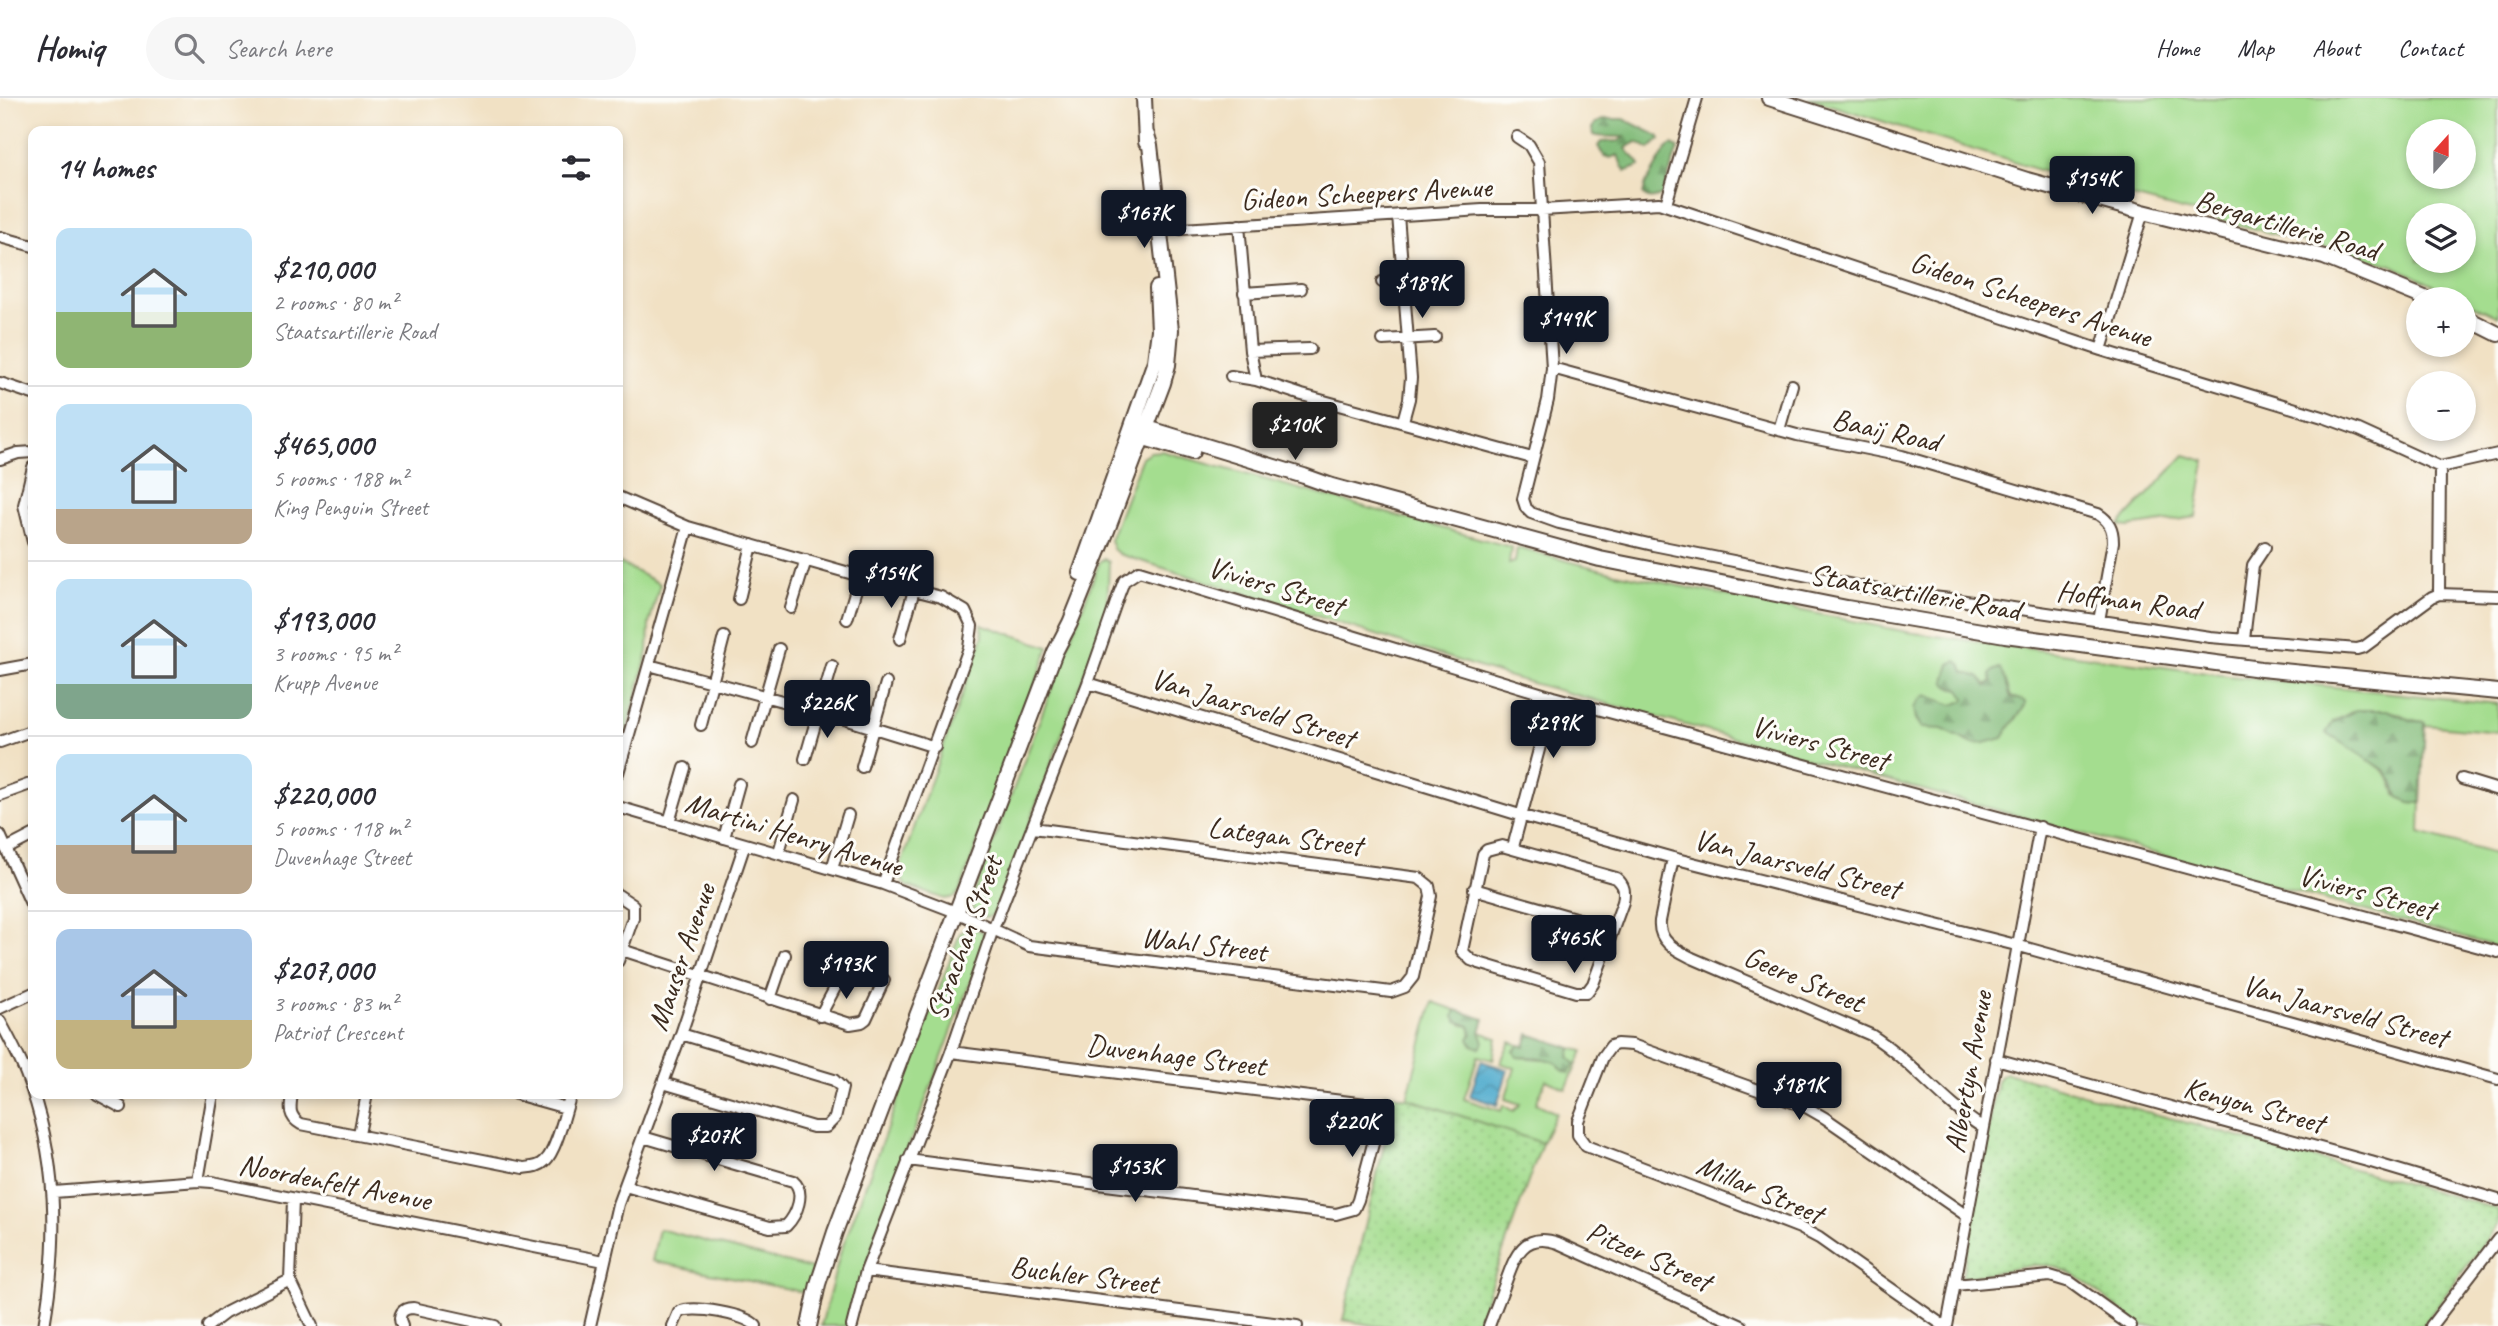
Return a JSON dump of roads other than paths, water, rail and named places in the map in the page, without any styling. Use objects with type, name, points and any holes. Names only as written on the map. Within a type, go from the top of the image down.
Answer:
[{"type":"street","name":"Strachan Street","points":[[809,1326],[818,1283],[835,1232],[1060,639],[1070,623],[1084,587],[1138,432],[1163,383],[1170,345],[1145,145],[1147,135],[1144,98]]},
{"type":"street","points":[[1666,204],[1697,98]]},
{"type":"street","name":"Bergartillerie Road","points":[[1769,98],[2026,180],[2324,257],[2406,290]]},
{"type":"street","name":"Gideon Scheepers Avenue","points":[[1517,137],[1529,145],[1537,157],[1542,210]]},
{"type":"street","name":"Gideon Scheepers Avenue","points":[[1155,230],[1482,210],[1666,204],[2101,350],[2326,418],[2440,467]]},
{"type":"street","points":[[1231,376],[1256,380],[1532,458],[1548,400],[1552,368],[1542,210]]},
{"type":"street","points":[[2101,350],[2143,212]]},
{"type":"street","points":[[1398,215],[1410,391],[1403,421]]},
{"type":"street","points":[[1239,225],[1250,351],[1256,380]]},
{"type":"street","points":[[0,237],[28,245]]},
{"type":"street","points":[[1382,282],[1438,280]]},
{"type":"street","points":[[1244,293],[1301,289]]},
{"type":"street","points":[[2476,323],[2498,334]]},
{"type":"street","points":[[1383,340],[1436,337]]},
{"type":"street","points":[[1250,351],[1310,349]]},
{"type":"street","name":"Baaij Road","points":[[1552,368],[1779,430],[1902,456],[2098,514],[2108,520],[2113,531],[2099,621]]},
{"type":"street","points":[[0,383],[28,392]]},
{"type":"street","points":[[1779,430],[1791,386]]},
{"type":"street","name":"Staatsartillerie Road","points":[[1138,432],[1600,559],[1847,608],[2005,635],[2261,669],[2498,692]]},
{"type":"street","points":[[0,458],[28,452]]},
{"type":"street","points":[[2498,454],[2440,467],[2439,594],[2498,596]]},
{"type":"street","name":"Hoffman Road","points":[[1532,458],[1523,499],[1528,511],[1534,514],[1559,523],[1653,545],[1889,592],[2173,633],[2350,649],[2360,648],[2425,601],[2439,594]]},
{"type":"street","points":[[28,488],[24,505],[28,521]]},
{"type":"street","points":[[623,499],[688,527],[941,597],[965,611],[972,626],[972,639],[883,884]]},
{"type":"street","points":[[623,756],[688,527]]},
{"type":"street","points":[[739,599],[752,545]]},
{"type":"street","points":[[2244,639],[2253,565],[2265,547]]},
{"type":"street","points":[[791,608],[806,560]]},
{"type":"street","name":"Viviers Street","points":[[1133,573],[1144,571],[1553,697],[2498,952]]},
{"type":"street","name":"Strachan Street","points":[[852,1326],[866,1271],[951,1052],[993,929],[1088,683],[1124,581],[1133,573]]},
{"type":"street","points":[[847,619],[860,576]]},
{"type":"street","points":[[900,639],[914,590]]},
{"type":"street","points":[[701,724],[724,637]]},
{"type":"street","points":[[752,743],[779,649]]},
{"type":"street","points":[[0,670],[28,665]]},
{"type":"street","points":[[649,665],[819,711],[935,747]]},
{"type":"street","points":[[805,759],[832,666]]},
{"type":"street","points":[[862,767],[886,683]]},
{"type":"street","name":"Van Jaarsveld Street","points":[[1088,683],[1523,816],[1673,858],[2016,945],[2498,1079]]},
{"type":"street","points":[[1513,848],[1553,697]]},
{"type":"street","points":[[0,742],[28,732]]},
{"type":"street","points":[[669,822],[685,768]]},
{"type":"street","points":[[2462,779],[2498,790]]},
{"type":"street","points":[[724,838],[739,784]]},
{"type":"street","points":[[0,795],[28,785]]},
{"type":"street","points":[[779,852],[794,800]]},
{"type":"street","name":"Martini Henry Avenue","points":[[623,808],[883,884],[993,929]]},
{"type":"street","points":[[832,869],[848,815]]},
{"type":"street","name":"Albertyn Avenue","points":[[1946,1326],[2040,827]]},
{"type":"street","name":"Lategan Street","points":[[1033,828],[1419,878],[1429,886],[1431,896],[1416,970],[1410,983]]},
{"type":"street","points":[[0,835],[28,892]]},
{"type":"street","points":[[6,849],[28,838]]},
{"type":"street","name":"Mauser Avenue","points":[[590,1326],[604,1261],[625,1186],[681,1034],[745,844]]},
{"type":"street","points":[[1502,846],[1620,881],[1625,892],[1593,984],[1587,992],[1576,992],[1479,963],[1465,956],[1462,942],[1474,889],[1480,863],[1487,850],[1502,846]]},
{"type":"street","name":"Geere Street","points":[[1673,858],[1660,921],[1660,932],[1666,942],[1692,958],[1871,1035],[1889,1047],[1959,1111],[1982,1127]]},
{"type":"street","points":[[1474,889],[1613,929]]},
{"type":"street","points":[[623,898],[633,905],[633,918],[623,947]]},
{"type":"street","name":"Wahl Street","points":[[993,929],[1017,942],[1046,950],[1391,992],[1399,991],[1410,983]]},
{"type":"street","points":[[770,999],[785,955]]},
{"type":"street","points":[[623,957],[701,976],[850,1024],[862,1022],[873,1007],[884,980]]},
{"type":"street","points":[[820,1016],[844,971]]},
{"type":"street","points":[[0,1008],[28,995]]},
{"type":"street","points":[[0,1021],[28,1078]]},
{"type":"street","points":[[663,1083],[813,1127],[826,1127],[833,1122],[842,1088],[834,1080],[681,1034]]},
{"type":"street","name":"Millar Street","points":[[1946,1326],[1800,1227],[1592,1149],[1581,1142],[1577,1128],[1580,1113],[1603,1057],[1611,1046],[1624,1044],[1806,1107],[1967,1216]]},
{"type":"street","name":"Duvenhage Street","points":[[908,1160],[1336,1214],[1354,1209],[1378,1125],[1376,1112],[1366,1104],[951,1052]]},
{"type":"street","name":"Kenyon Street","points":[[1996,1059],[2371,1162],[2498,1200]]},
{"type":"street","points":[[35,1099],[49,1152],[54,1192],[52,1282],[44,1326]]},
{"type":"street","points":[[106,1099],[121,1107]]},
{"type":"street","points":[[198,1181],[212,1099]]},
{"type":"street","points":[[291,1099],[290,1113],[294,1120],[301,1124],[524,1168],[536,1167],[551,1153],[569,1099]]},
{"type":"street","points":[[359,1134],[366,1099]]},
{"type":"street","points":[[534,1099],[566,1108]]},
{"type":"street","points":[[625,1186],[770,1227],[786,1226],[793,1218],[800,1196],[799,1186],[793,1181],[643,1137]]},
{"type":"street","name":"Noordenfelt Avenue","points":[[54,1192],[198,1181],[604,1261]]},
{"type":"street","points":[[293,1200],[290,1280],[312,1326]]},
{"type":"street","points":[[2431,1326],[2498,1239]]},
{"type":"street","name":"Pitzer Street","points":[[1489,1326],[1520,1249],[1533,1241],[1549,1240],[1742,1326]]},
{"type":"street","name":"Buchler Street","points":[[866,1271],[1248,1323],[1297,1326]]},
{"type":"street","points":[[1955,1285],[2050,1276],[2070,1282],[2131,1326]]},
{"type":"street","points":[[208,1326],[225,1313],[290,1280]]},
{"type":"street","points":[[402,1326],[400,1313],[407,1308],[495,1326]]},
{"type":"street","points":[[673,1326],[679,1312],[689,1308],[741,1317],[756,1326]]},
{"type":"water","points":[[1481,1061],[1508,1070],[1497,1105],[1470,1096]]}]
